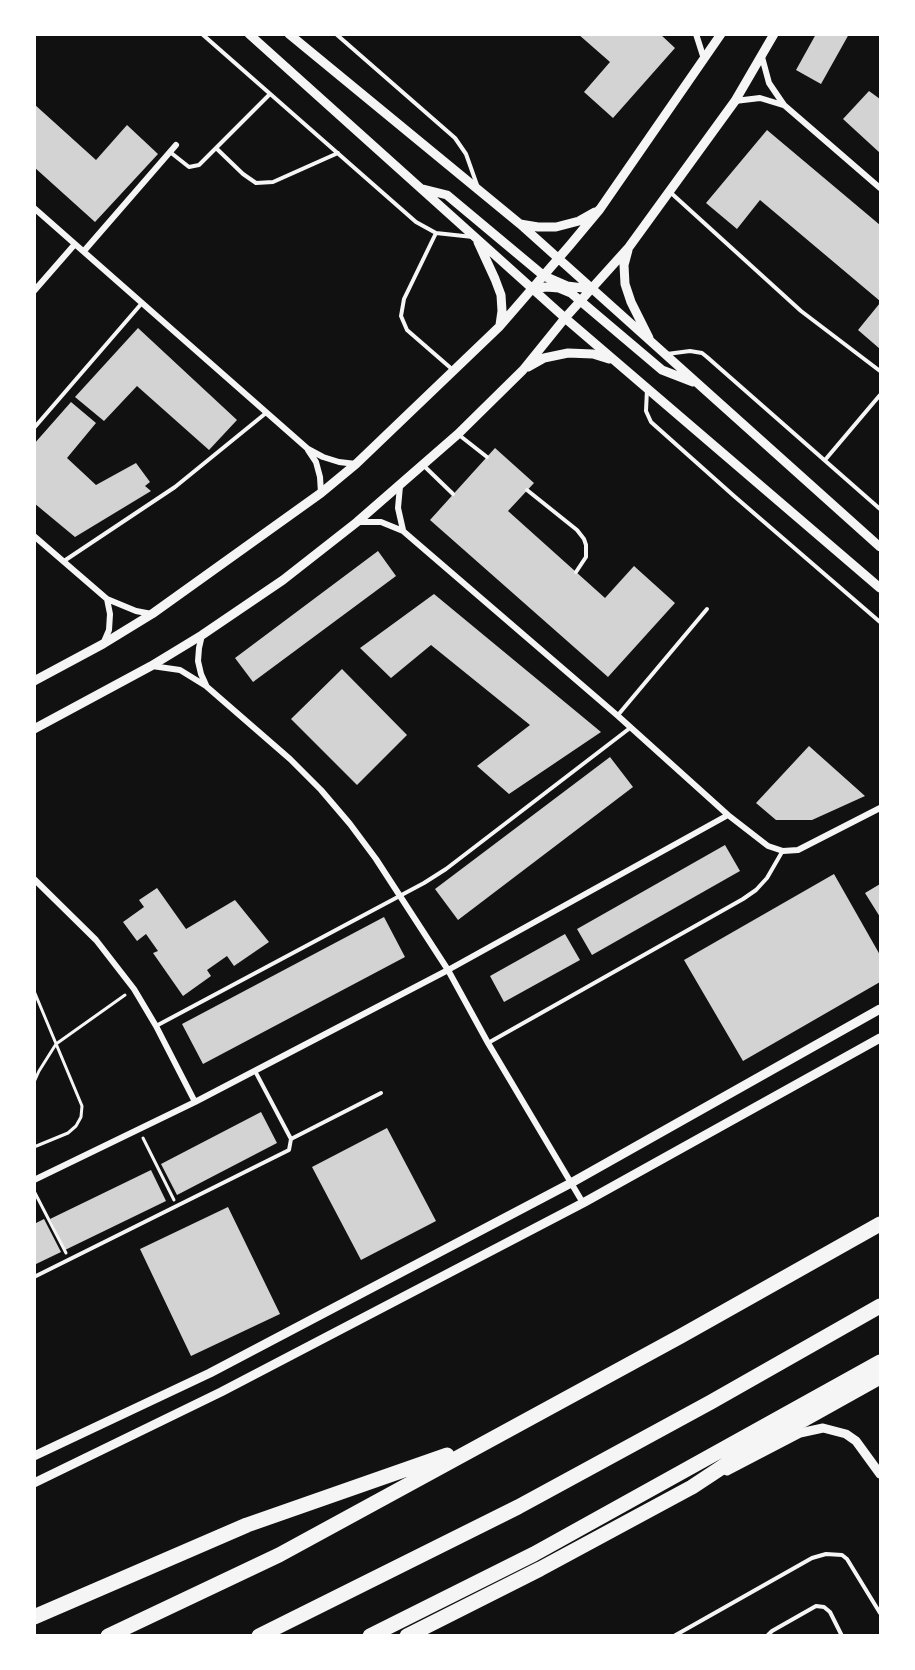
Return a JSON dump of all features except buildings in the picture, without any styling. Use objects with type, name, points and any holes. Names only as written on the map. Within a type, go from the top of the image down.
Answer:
[{"type":"highway","points":[[108,1635],[279,1555],[681,1336],[880,1224]]},
{"type":"highway","points":[[259,1635],[518,1507],[711,1402],[880,1306]]},
{"type":"highway","points":[[370,1635],[534,1554],[880,1362]]},
{"type":"highway","points":[[408,1635],[540,1569],[692,1487],[742,1454],[880,1377]]},
{"type":"highway","points":[[34,1617],[247,1525],[489,1440]]},
{"type":"street","points":[[249,34],[565,318],[880,588]]},
{"type":"street","points":[[289,34],[520,224],[880,547]]},
{"type":"street","points":[[696,34],[705,61]]},
{"type":"street","points":[[34,681],[103,644],[152,614],[321,493],[356,464],[499,327],[559,259],[600,209],[705,61],[721,34]]},
{"type":"street","points":[[34,729],[151,666],[202,635],[283,580],[357,522],[458,434],[523,370],[565,318],[629,247],[735,101],[774,34]]},
{"type":"street","points":[[762,57],[769,83],[784,105],[880,188]]},
{"type":"street","points":[[735,101],[760,99],[784,105]]},
{"type":"street","points":[[84,251],[176,145]]},
{"type":"street","points":[[423,189],[447,195],[544,276],[567,286],[591,289]]},
{"type":"street","points":[[34,208],[308,449],[331,460],[356,464]]},
{"type":"street","points":[[520,224],[556,227],[579,221],[600,209]]},
{"type":"street","points":[[476,237],[501,295],[502,311],[499,327]]},
{"type":"street","points":[[34,291],[75,244]]},
{"type":"street","points":[[629,247],[624,265],[624,284],[653,345]]},
{"type":"street","points":[[533,289],[559,288],[571,293],[662,370],[696,382]]},
{"type":"street","points":[[523,370],[544,358],[568,353],[593,354],[616,361]]},
{"type":"street","points":[[308,449],[318,470],[321,493]]},
{"type":"street","points":[[400,486],[398,508],[403,531]]},
{"type":"street","points":[[357,522],[381,522],[403,531],[618,716],[728,815],[768,846],[783,851],[798,850],[880,808]]},
{"type":"street","points":[[34,536],[107,598],[136,611],[152,614]]},
{"type":"street","points":[[103,644],[109,630],[110,614],[107,598]]},
{"type":"street","points":[[202,635],[198,661],[206,686]]},
{"type":"street","points":[[151,666],[180,670],[206,686],[290,759],[350,824],[376,859],[448,970],[488,1043],[583,1203]]},
{"type":"street","points":[[34,1180],[195,1102],[448,970],[728,815]]},
{"type":"street","points":[[34,879],[96,940],[134,989],[195,1102]]},
{"type":"street","points":[[34,1456],[210,1373],[571,1183],[880,1010]]},
{"type":"street","points":[[34,1483],[221,1392],[583,1203],[880,1038]]},
{"type":"street","points":[[692,1487],[800,1433],[824,1428],[846,1434],[856,1441],[880,1474]]},
{"type":"lane","points":[[202,34],[416,222],[436,233],[476,237]]},
{"type":"lane","points":[[336,34],[455,138],[466,154],[480,191]]},
{"type":"lane","points":[[170,152],[189,167],[199,165],[270,94]]},
{"type":"lane","points":[[216,148],[256,183],[273,182],[338,153]]},
{"type":"lane","points":[[669,192],[801,311],[880,371]]},
{"type":"lane","points":[[436,233],[404,299],[400,316],[407,330],[454,370]]},
{"type":"lane","points":[[34,428],[142,303]]},
{"type":"lane","points":[[664,355],[690,351],[702,353],[880,509]]},
{"type":"lane","points":[[647,388],[646,411],[651,422],[880,622]]},
{"type":"lane","points":[[825,460],[880,395]]},
{"type":"lane","points":[[64,561],[175,487],[267,413]]},
{"type":"lane","points":[[458,434],[487,457]]},
{"type":"lane","points":[[423,465],[453,494]]},
{"type":"lane","points":[[527,490],[577,530],[584,539],[586,557],[576,572]]},
{"type":"lane","points":[[618,716],[706,609]]},
{"type":"lane","points":[[156,1026],[400,896],[446,869],[630,728]]},
{"type":"lane","points":[[488,1043],[743,899],[767,878],[783,851]]},
{"type":"lane","points":[[34,1277],[285,1154],[289,1150],[291,1139],[255,1071]]},
{"type":"lane","points":[[291,1139],[381,1093]]},
{"type":"lane","points":[[674,1635],[812,1558],[826,1554],[842,1555],[847,1558],[880,1613]]},
{"type":"lane","points":[[767,1635],[816,1606],[824,1607],[830,1612],[841,1635]]},
{"type":"path","points":[[34,1082],[56,1044],[134,989]]},
{"type":"path","points":[[34,990],[82,1106],[81,1117],[68,1133],[34,1147]]},
{"type":"path","points":[[139,1129],[177,1207]]},
{"type":"path","points":[[34,1191],[69,1260]]}]
